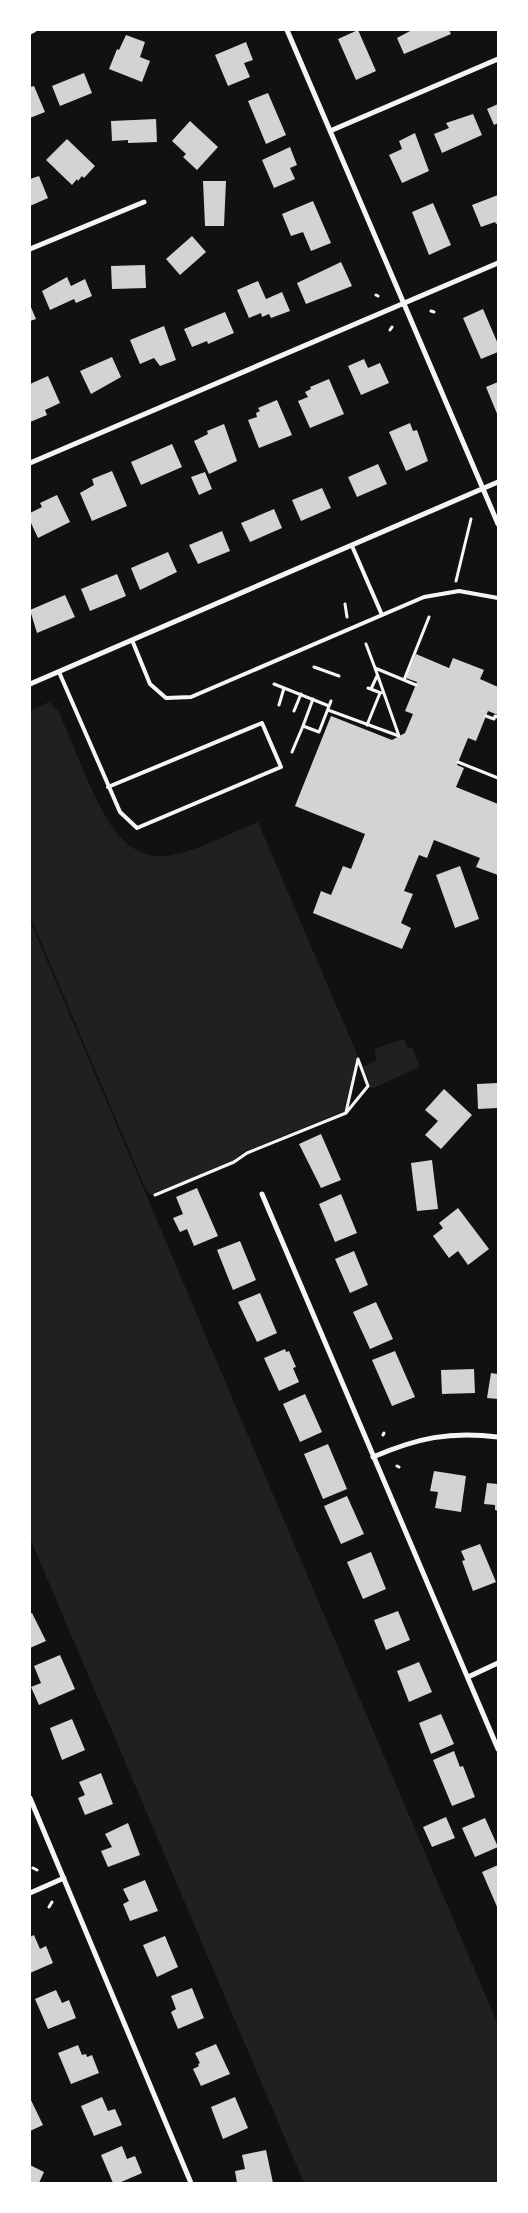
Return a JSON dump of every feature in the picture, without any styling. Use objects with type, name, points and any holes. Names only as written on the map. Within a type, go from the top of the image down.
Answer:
[{"type":"street","points":[[30,32],[34,30]]},
{"type":"street","points":[[287,30],[498,524]]},
{"type":"street","points":[[330,131],[498,59]]},
{"type":"street","points":[[30,249],[144,202]]},
{"type":"street","points":[[30,463],[498,263]]},
{"type":"street","points":[[30,684],[498,482]]},
{"type":"street","points":[[262,1194],[498,1749]]},
{"type":"street","points":[[373,1458],[419,1440],[438,1436],[458,1434],[498,1437]]},
{"type":"street","points":[[468,1676],[498,1663]]},
{"type":"street","points":[[30,1798],[191,2183]]},
{"type":"street","points":[[30,1893],[64,1878]]},
{"type":"lane","points":[[352,546],[382,615]]},
{"type":"lane","points":[[132,640],[150,684],[166,698],[191,697],[424,596],[459,591],[498,598]]},
{"type":"lane","points":[[59,672],[108,786],[120,812],[137,828],[281,767],[262,723],[108,786]]},
{"type":"path","points":[[455,586],[471,519]]},
{"type":"path","points":[[345,604],[347,617]]},
{"type":"path","points":[[404,680],[429,617]]},
{"type":"path","points":[[274,684],[301,694],[367,725],[399,736],[381,693],[375,668],[366,644]]},
{"type":"path","points":[[314,667],[339,676]]},
{"type":"path","points":[[375,668],[416,685]]},
{"type":"path","points":[[377,675],[370,689],[381,693]]},
{"type":"path","points":[[279,705],[284,688]]},
{"type":"path","points":[[367,725],[381,693]]},
{"type":"path","points":[[294,711],[301,694]]},
{"type":"path","points":[[292,752],[313,700]]},
{"type":"path","points":[[303,726],[319,732],[331,701]]},
{"type":"path","points":[[486,716],[494,719],[495,716],[498,718]]},
{"type":"path","points":[[458,762],[498,778]]},
{"type":"path","points":[[155,1195],[234,1162],[247,1153],[346,1113],[368,1086],[358,1058],[346,1113]]},
{"type":"path","points":[[247,1153],[248,1158]]},
{"type":"path","points":[[50,1907],[52,1902]]},
{"type":"shaded area","points":[[49,702],[59,712],[84,772],[106,817],[126,843],[140,851],[155,856],[173,855],[206,845],[258,822],[357,1054],[344,1111],[241,1153],[234,1160],[152,1194],[147,1192],[30,916],[30,711]]},
{"type":"shaded area","points":[[30,921],[498,2025],[498,2183],[304,2183],[30,1538]]},
{"type":"shaded area","points":[[404,1039],[408,1048],[412,1047],[420,1067],[371,1089],[368,1086],[370,1084],[363,1067],[377,1060],[374,1049]]},
{"type":"building","points":[[358,30],[376,71],[356,80],[338,39]]},
{"type":"building","points":[[412,30],[449,30],[451,34],[404,54],[397,38]]},
{"type":"building","points":[[126,35],[145,42],[140,57],[150,61],[142,82],[109,69],[117,49],[119,50]]},
{"type":"building","points":[[246,42],[253,60],[244,63],[250,77],[228,86],[215,55]]},
{"type":"building","points":[[84,73],[92,93],[60,106],[52,86]]},
{"type":"building","points":[[34,86],[45,112],[30,118],[30,87]]},
{"type":"building","points":[[268,93],[286,135],[266,144],[248,101]]},
{"type":"building","points":[[498,104],[498,123],[494,125],[487,109]]},
{"type":"building","points":[[473,114],[482,135],[442,153],[434,134],[449,128],[446,123]]},
{"type":"building","points":[[156,119],[157,142],[128,143],[128,140],[112,141],[111,121]]},
{"type":"building","points":[[190,121],[218,147],[197,170],[183,157],[186,154],[172,141]]},
{"type":"building","points":[[415,133],[429,171],[402,183],[389,155],[402,149],[399,141]]},
{"type":"building","points":[[67,139],[95,166],[84,178],[82,176],[72,185],[46,160]]},
{"type":"building","points":[[290,147],[297,165],[290,168],[295,179],[274,188],[262,160]]},
{"type":"building","points":[[39,176],[48,198],[30,206],[30,179]]},
{"type":"building","points":[[203,181],[226,181],[224,226],[205,226]]},
{"type":"building","points":[[498,195],[498,223],[496,224],[495,222],[481,227],[472,205]]},
{"type":"building","points":[[313,201],[331,243],[311,251],[303,232],[291,236],[282,214]]},
{"type":"building","points":[[433,203],[451,245],[429,255],[412,212]]},
{"type":"building","points":[[192,236],[206,252],[180,275],[166,259]]},
{"type":"building","points":[[341,262],[352,286],[306,304],[297,283]]},
{"type":"building","points":[[145,265],[146,288],[112,289],[111,266]]},
{"type":"building","points":[[67,277],[71,286],[85,279],[92,296],[76,303],[74,299],[50,310],[42,291]]},
{"type":"building","points":[[258,281],[266,299],[282,292],[290,311],[271,318],[269,314],[262,317],[261,313],[249,318],[237,290]]},
{"type":"building","points":[[30,305],[36,319],[30,321]]},
{"type":"building","points":[[483,309],[498,344],[498,352],[481,359],[463,318]]},
{"type":"building","points":[[225,312],[234,333],[208,344],[207,341],[192,347],[184,329]]},
{"type":"building","points":[[164,326],[176,360],[160,366],[154,358],[140,364],[130,340]]},
{"type":"building","points":[[112,357],[121,377],[91,394],[80,371]]},
{"type":"building","points":[[364,359],[368,368],[380,363],[389,383],[361,395],[348,366]]},
{"type":"building","points":[[48,376],[60,403],[45,410],[47,415],[30,422],[30,384]]},
{"type":"building","points":[[329,379],[344,414],[310,428],[298,401],[308,397],[305,392],[311,389],[310,387]]},
{"type":"building","points":[[498,382],[498,416],[486,387]]},
{"type":"building","points":[[277,400],[292,435],[259,448],[248,420],[257,417],[256,413],[260,411],[258,408]]},
{"type":"building","points":[[410,423],[413,431],[417,430],[428,461],[406,471],[389,432]]},
{"type":"building","points":[[224,424],[237,461],[209,474],[194,441],[208,434],[207,431]]},
{"type":"building","points":[[172,444],[182,467],[141,485],[131,462]]},
{"type":"building","points":[[378,464],[387,484],[357,497],[348,477]]},
{"type":"building","points":[[112,471],[127,506],[92,521],[80,493],[94,485],[92,479]]},
{"type":"building","points":[[205,472],[212,489],[199,495],[191,477]]},
{"type":"building","points":[[322,488],[331,508],[301,521],[292,500]]},
{"type":"building","points":[[57,495],[70,522],[38,538],[30,521],[30,513],[42,507],[40,503]]},
{"type":"building","points":[[274,509],[282,528],[250,542],[241,523]]},
{"type":"building","points":[[222,531],[230,551],[198,564],[189,545]]},
{"type":"building","points":[[168,552],[177,572],[140,590],[131,568]]},
{"type":"building","points":[[117,574],[126,596],[90,611],[81,589]]},
{"type":"building","points":[[65,595],[75,617],[37,633],[30,610]]},
{"type":"building","points":[[416,654],[449,668],[453,658],[484,670],[480,679],[498,687],[498,715],[488,711],[476,741],[468,738],[457,765],[464,768],[456,787],[498,804],[498,875],[476,867],[480,858],[434,840],[427,858],[419,855],[404,891],[413,894],[401,923],[411,928],[402,949],[313,913],[321,891],[331,895],[343,866],[351,869],[365,834],[295,806],[331,716],[392,740],[405,733],[413,714],[405,711],[417,682],[406,678]]},
{"type":"building","points":[[460,866],[479,919],[455,928],[436,875]]},
{"type":"building","points":[[498,1083],[498,1108],[478,1109],[477,1084]]},
{"type":"building","points":[[444,1089],[472,1115],[441,1149],[425,1135],[438,1121],[425,1110]]},
{"type":"building","points":[[321,1134],[341,1180],[321,1188],[299,1144]]},
{"type":"building","points":[[432,1160],[438,1209],[417,1211],[411,1163]]},
{"type":"building","points":[[197,1188],[218,1236],[194,1246],[187,1229],[180,1232],[173,1218],[183,1214],[176,1197]]},
{"type":"building","points":[[341,1194],[357,1233],[335,1242],[319,1204]]},
{"type":"building","points":[[458,1208],[489,1249],[468,1265],[458,1251],[449,1258],[433,1236],[443,1228],[439,1223]]},
{"type":"building","points":[[240,1241],[256,1280],[233,1290],[217,1250]]},
{"type":"building","points":[[354,1251],[368,1285],[350,1293],[335,1259]]},
{"type":"building","points":[[260,1293],[277,1333],[257,1342],[238,1302]]},
{"type":"building","points":[[376,1302],[393,1339],[370,1349],[353,1312]]},
{"type":"building","points":[[285,1349],[286,1352],[289,1351],[296,1367],[293,1368],[299,1382],[279,1391],[264,1358]]},
{"type":"building","points":[[395,1351],[415,1397],[392,1406],[372,1360]]},
{"type":"building","points":[[474,1369],[475,1393],[442,1394],[441,1370]]},
{"type":"building","points":[[491,1373],[498,1374],[498,1399],[487,1398]]},
{"type":"building","points":[[305,1394],[322,1432],[300,1442],[283,1404]]},
{"type":"building","points":[[328,1444],[347,1489],[323,1499],[304,1454]]},
{"type":"building","points":[[434,1471],[466,1476],[461,1512],[435,1508],[438,1492],[430,1491]]},
{"type":"building","points":[[487,1483],[498,1484],[498,1511],[495,1510],[495,1505],[484,1504]]},
{"type":"building","points":[[347,1496],[364,1534],[341,1544],[324,1506]]},
{"type":"building","points":[[480,1544],[496,1582],[473,1591],[462,1561],[465,1560],[461,1551]]},
{"type":"building","points":[[371,1552],[386,1589],[363,1599],[347,1562]]},
{"type":"building","points":[[398,1611],[410,1640],[386,1650],[374,1620]]},
{"type":"building","points":[[32,1613],[46,1641],[30,1648],[30,1614]]},
{"type":"building","points":[[60,1655],[75,1689],[39,1705],[31,1687],[41,1683],[34,1666]]},
{"type":"building","points":[[419,1662],[432,1692],[409,1702],[397,1671]]},
{"type":"building","points":[[441,1714],[454,1744],[431,1754],[419,1723]]},
{"type":"building","points":[[72,1719],[85,1750],[62,1760],[50,1728]]},
{"type":"building","points":[[454,1751],[460,1767],[463,1766],[475,1797],[452,1806],[433,1760]]},
{"type":"building","points":[[101,1773],[113,1804],[85,1815],[78,1798],[85,1795],[79,1782]]},
{"type":"building","points":[[446,1817],[455,1838],[432,1847],[423,1827]]},
{"type":"building","points":[[485,1818],[498,1847],[475,1857],[462,1828]]},
{"type":"building","points":[[128,1823],[140,1855],[108,1867],[101,1851],[112,1847],[105,1834]]},
{"type":"building","points":[[498,1865],[498,1909],[482,1872]]},
{"type":"building","points":[[145,1880],[158,1911],[130,1921],[123,1904],[129,1901],[123,1889]]},
{"type":"building","points":[[34,1935],[40,1949],[46,1946],[53,1963],[30,1973],[30,1937]]},
{"type":"building","points":[[165,1936],[178,1967],[157,1977],[143,1945]]},
{"type":"building","points":[[192,1988],[204,2018],[178,2029],[171,2012],[176,2009],[171,1996]]},
{"type":"building","points":[[56,1990],[62,2003],[69,2000],[76,2018],[48,2029],[35,1999]]},
{"type":"building","points":[[216,2044],[230,2074],[201,2086],[193,2069],[199,2066],[198,2064],[200,2063],[195,2053]]},
{"type":"building","points":[[78,2045],[82,2055],[86,2054],[87,2057],[92,2055],[99,2073],[71,2084],[58,2053]]},
{"type":"building","points":[[102,2097],[108,2111],[115,2109],[122,2125],[94,2136],[81,2106]]},
{"type":"building","points":[[235,2097],[248,2128],[223,2139],[211,2107]]},
{"type":"building","points":[[30,2098],[43,2125],[30,2131]]},
{"type":"building","points":[[122,2146],[127,2159],[135,2156],[142,2173],[119,2183],[113,2183],[101,2155]]},
{"type":"building","points":[[266,2150],[273,2183],[237,2183],[235,2171],[245,2169],[242,2155]]},
{"type":"building","points":[[30,2165],[44,2172],[39,2183],[30,2183]]}]
